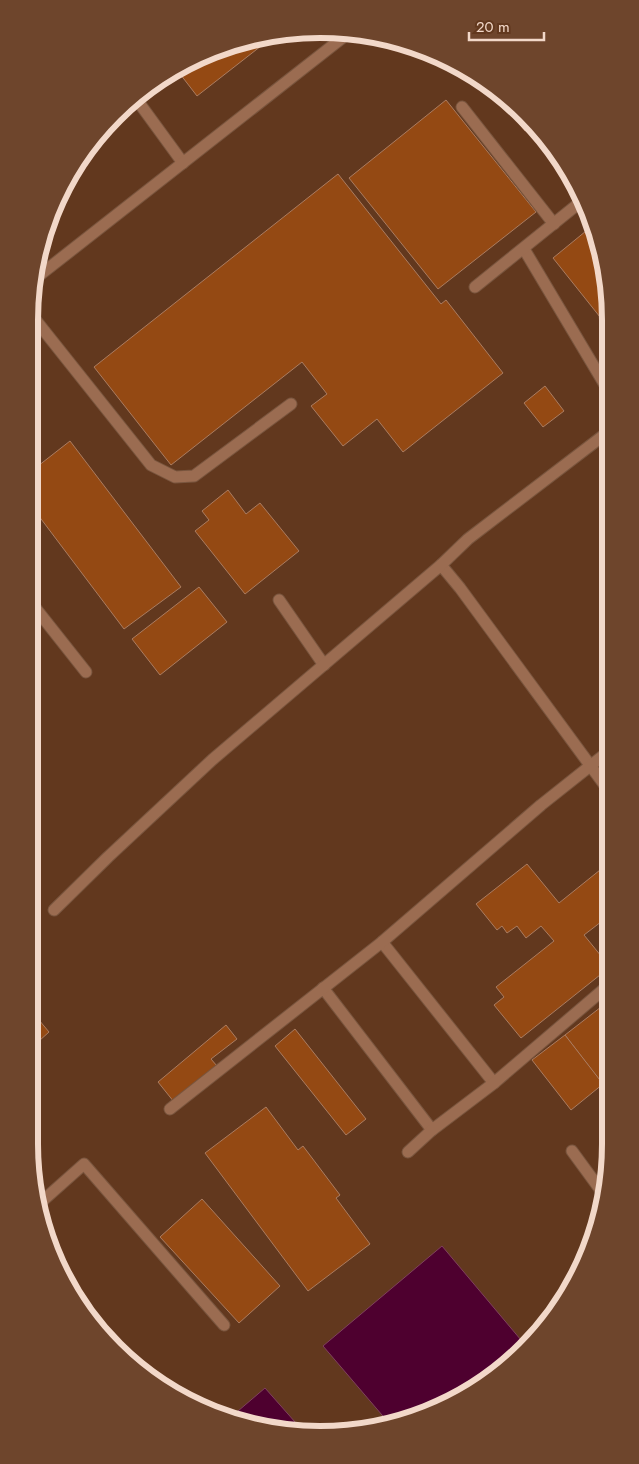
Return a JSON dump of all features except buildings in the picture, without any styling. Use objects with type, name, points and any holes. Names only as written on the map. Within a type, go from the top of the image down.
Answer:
[{"type":"lane","points":[[41,274],[342,38]]},
{"type":"lane","points":[[139,103],[182,164]]},
{"type":"lane","points":[[462,107],[554,224]]},
{"type":"lane","points":[[475,288],[577,205]]},
{"type":"lane","points":[[524,249],[602,380]]},
{"type":"lane","points":[[38,323],[151,465],[175,477],[194,476],[291,404]]},
{"type":"lane","points":[[54,910],[212,760],[441,565],[468,539],[602,437]]},
{"type":"lane","points":[[441,565],[460,588],[602,781]]},
{"type":"lane","points":[[279,600],[324,665]]},
{"type":"lane","points":[[38,611],[86,672]]},
{"type":"lane","points":[[170,1109],[382,942],[541,805],[602,756]]},
{"type":"lane","points":[[382,942],[494,1083]]},
{"type":"lane","points":[[323,988],[432,1130]]},
{"type":"lane","points":[[408,1152],[432,1130],[494,1083],[602,991]]},
{"type":"lane","points":[[572,1152],[598,1187]]},
{"type":"lane","points":[[43,1200],[84,1164],[224,1325]]},
{"type":"shaded area","points":[[442,1246],[522,1341],[491,1368],[460,1389],[410,1412],[385,1419],[323,1346]]},
{"type":"shaded area","points":[[265,1388],[298,1426],[264,1421],[235,1414]]}]
